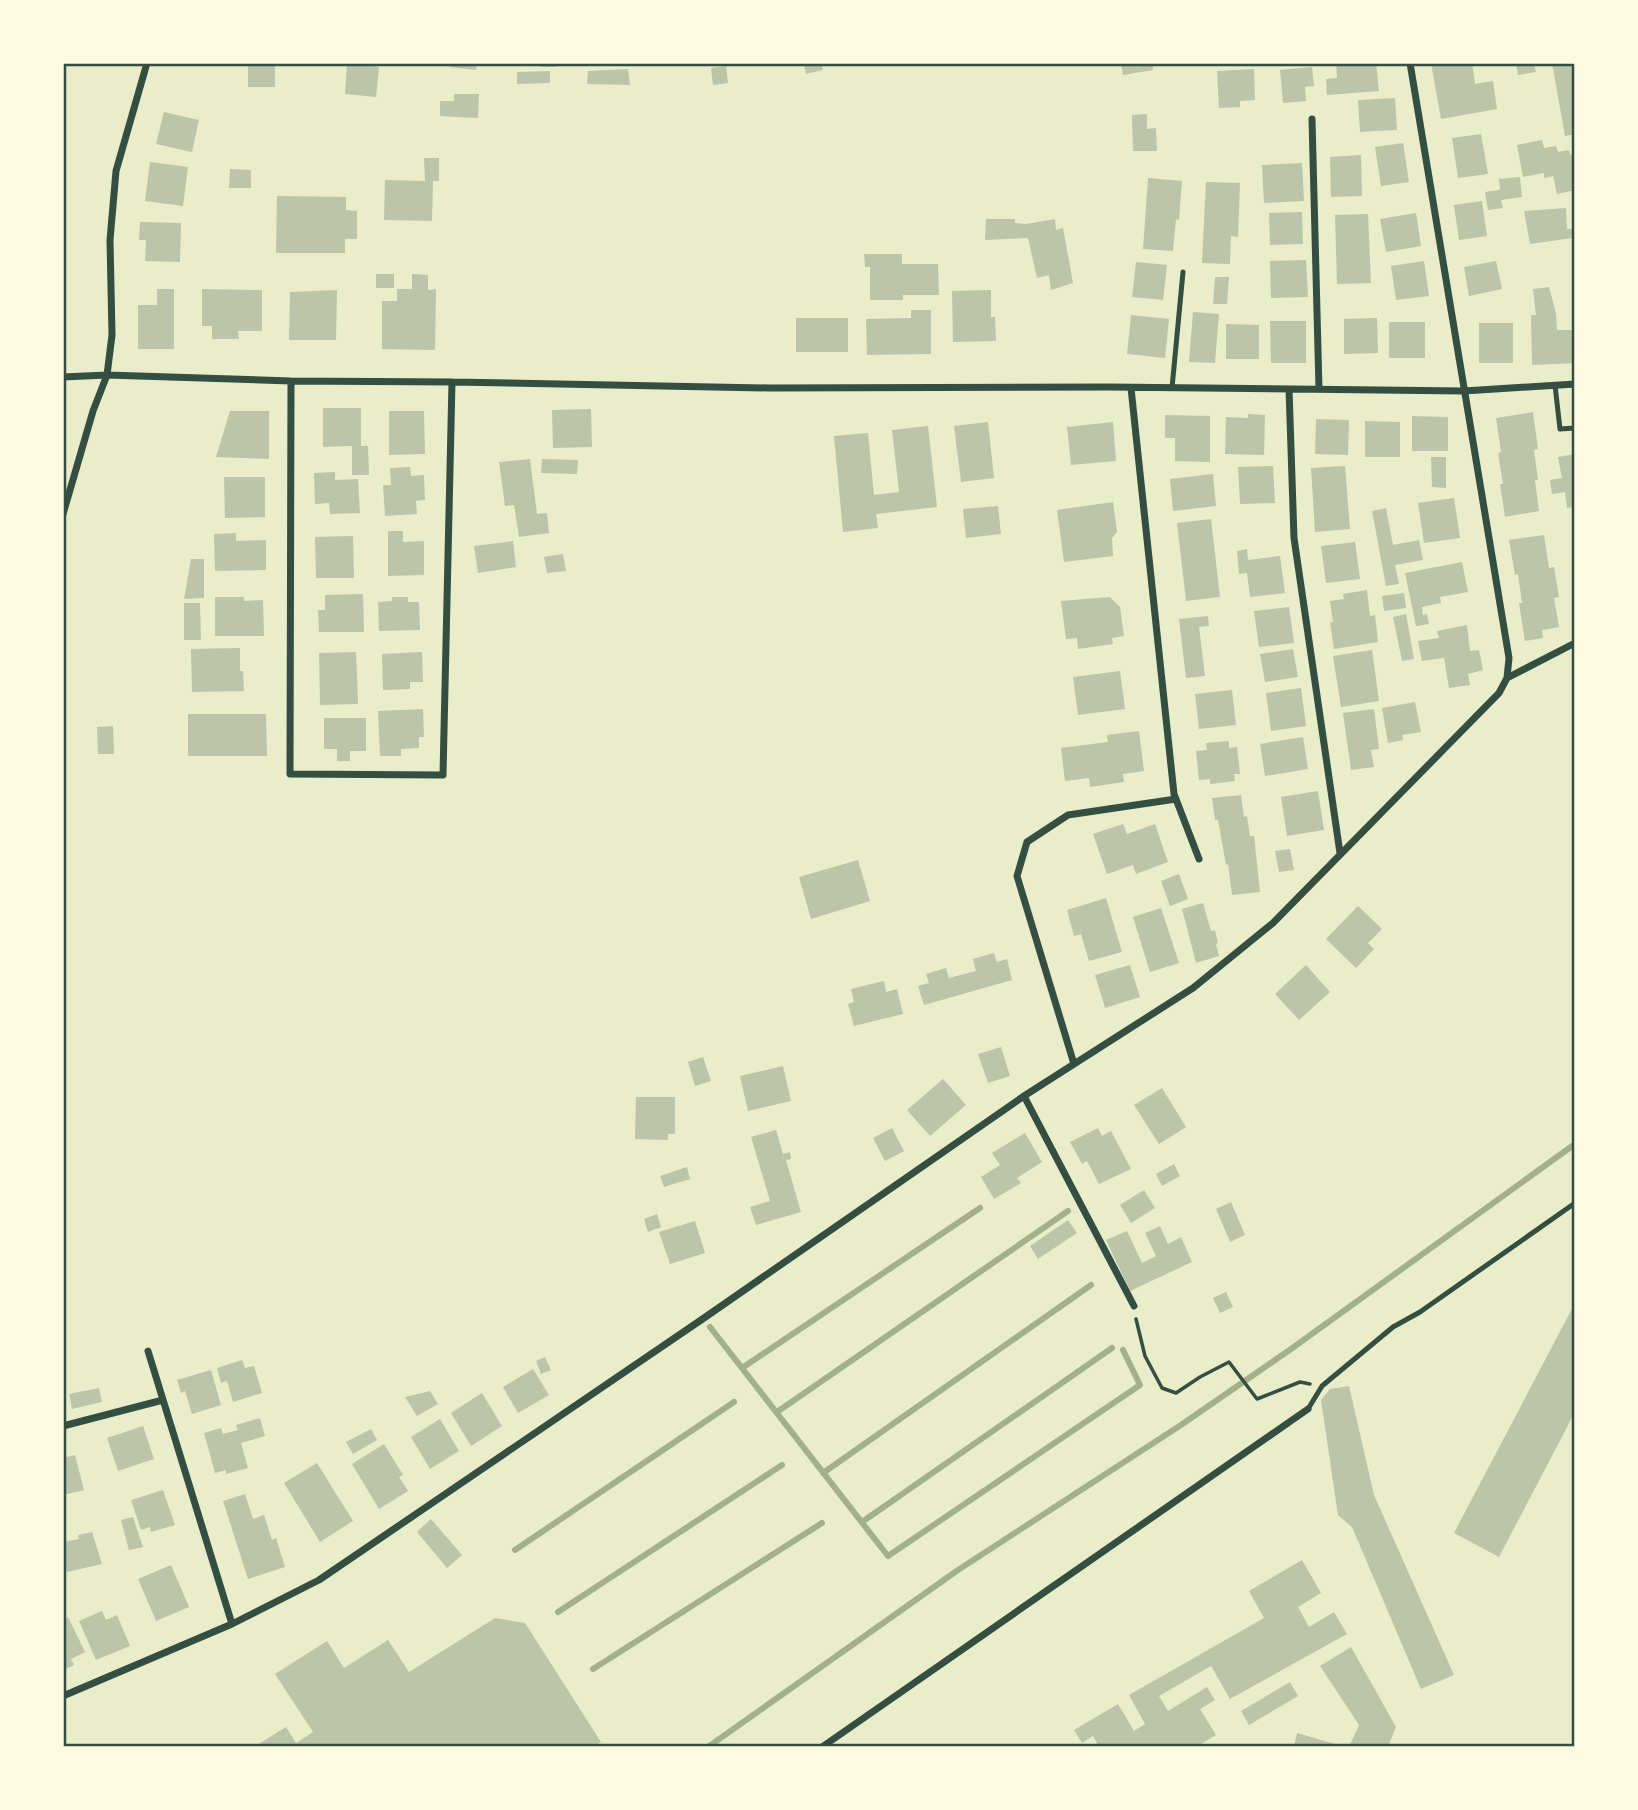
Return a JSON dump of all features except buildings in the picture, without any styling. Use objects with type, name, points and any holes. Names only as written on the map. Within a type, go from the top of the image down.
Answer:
[{"type":"street","points":[[63,514],[93,411],[107,375],[112,335],[110,240],[116,171],[147,63]]},
{"type":"street","points":[[63,1696],[232,1623],[319,1580],[716,1311],[1024,1096],[1194,988],[1273,923],[1499,693],[1507,678],[1509,658],[1410,63]]},
{"type":"street","points":[[1312,119],[1319,389]]},
{"type":"street","points":[[63,377],[107,375],[291,381],[769,388],[1131,387],[1464,391],[1575,384]]},
{"type":"street","points":[[291,381],[290,774],[416,775],[443,775],[452,382]]},
{"type":"street","points":[[1131,387],[1174,794],[1199,859]]},
{"type":"street","points":[[1289,389],[1294,538],[1340,853]]},
{"type":"street","points":[[1507,678],[1575,643]]},
{"type":"street","points":[[1074,1064],[1017,876],[1027,842],[1068,815],[1176,799]]},
{"type":"street","points":[[1024,1096],[1134,1306]]},
{"type":"street","points":[[148,1351],[232,1623]]},
{"type":"street","points":[[63,1426],[163,1400]]},
{"type":"street","points":[[822,1747],[1308,1409]]},
{"type":"lane","points":[[1172,388],[1183,272]]},
{"type":"lane","points":[[1555,385],[1560,429],[1575,428]]},
{"type":"lane","points":[[1308,1409],[1322,1386],[1393,1326],[1420,1311],[1575,1203]]},
{"type":"path","points":[[1134,1306],[1145,1356],[1162,1388],[1176,1394],[1200,1377],[1229,1362],[1257,1399],[1300,1382],[1322,1386]]},
{"type":"waterway","points":[[708,1747],[958,1570],[1181,1425],[1291,1349],[1575,1144]]},
{"type":"waterway","points":[[742,1368],[980,1208]]},
{"type":"waterway","points":[[777,1412],[1068,1211]]},
{"type":"waterway","points":[[823,1473],[1091,1285]]},
{"type":"waterway","points":[[710,1327],[888,1556],[1140,1385],[1123,1350]]},
{"type":"waterway","points":[[862,1522],[1112,1348]]},
{"type":"waterway","points":[[515,1550],[734,1402]]},
{"type":"waterway","points":[[558,1612],[782,1465]]},
{"type":"waterway","points":[[593,1669],[822,1523]]}]
